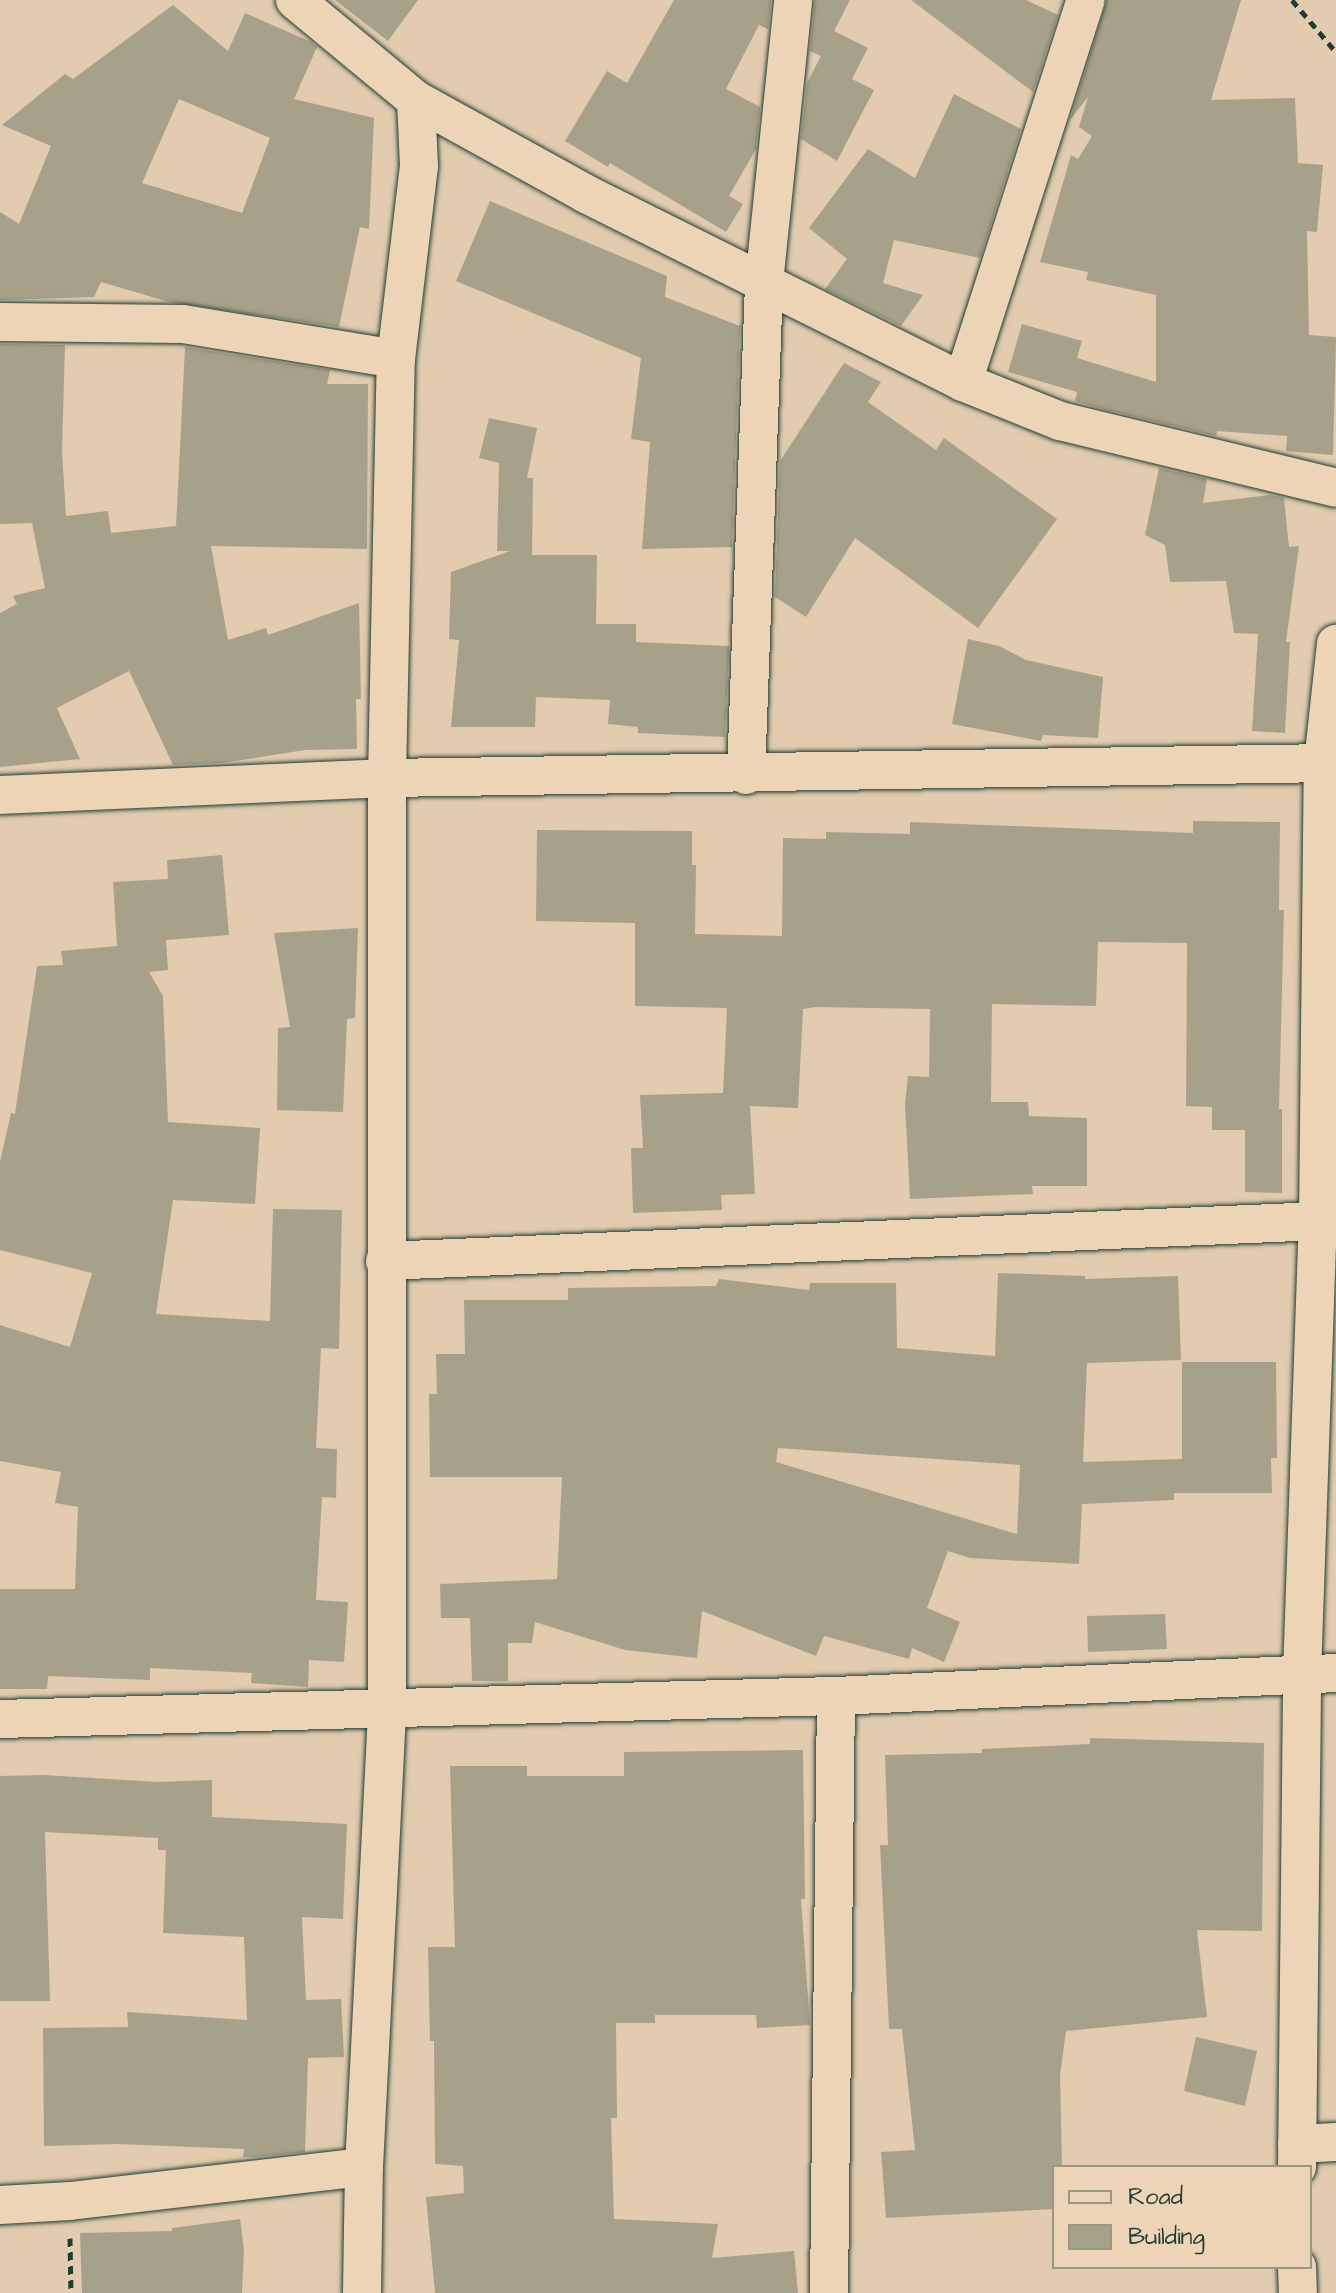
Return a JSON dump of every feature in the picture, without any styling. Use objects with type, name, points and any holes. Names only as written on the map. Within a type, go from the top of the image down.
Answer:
[{"type":"street","points":[[295,0],[416,100],[586,194],[963,382],[1060,421],[1336,488]]},
{"type":"street","points":[[746,775],[764,283],[793,0]]},
{"type":"street","points":[[963,382],[1086,0]]},
{"type":"street","points":[[362,2293],[364,2167],[387,1709],[387,778],[396,359],[419,166],[416,100]]},
{"type":"street","points":[[0,322],[183,324],[396,359]]},
{"type":"street","points":[[1336,644],[1329,763],[1318,1221],[1319,1674],[1297,2156],[1336,2142]]},
{"type":"street","points":[[0,795],[387,778],[746,775],[1329,763]]},
{"type":"street","points":[[385,1261],[1318,1221]]},
{"type":"street","points":[[0,1719],[836,1696],[1319,1674]]},
{"type":"street","points":[[829,2293],[836,1696]]},
{"type":"street","points":[[0,2205],[70,2201],[364,2167]]},
{"type":"street","points":[[1297,2269],[1298,2293]]},
{"type":"path","points":[[1292,0],[1336,52]]},
{"type":"path","points":[[70,2201],[71,2293]]},
{"type":"building","points":[[335,0],[418,0],[388,41]]},
{"type":"building","points":[[674,0],[771,0],[768,29],[759,25],[726,89],[760,107],[756,149],[729,196],[743,204],[726,232],[610,163],[608,167],[565,141],[607,71],[627,83]]},
{"type":"building","points":[[815,0],[850,0],[834,31],[868,48],[852,79],[874,90],[837,161],[801,139],[807,83],[821,56],[810,51]]},
{"type":"building","points":[[911,0],[1026,0],[1058,15],[1033,92]]},
{"type":"building","points":[[1107,0],[1241,0],[1211,100],[1295,98],[1298,163],[1323,165],[1317,232],[1307,231],[1309,335],[1336,337],[1333,455],[1286,451],[1287,436],[1217,431],[1216,436],[1103,409],[1075,401],[1077,392],[1008,372],[1022,324],[1082,341],[1077,358],[1156,382],[1156,295],[1086,280],[1088,272],[1040,262],[1071,155],[1078,159],[1092,136],[1079,127],[1088,97],[1070,120]]},
{"type":"building","points":[[173,5],[228,51],[245,13],[317,47],[294,99],[374,118],[369,229],[360,227],[339,327],[169,302],[101,282],[94,297],[0,300],[0,212],[19,224],[51,146],[2,125],[65,74],[73,79]],"holes":[[[179,99],[270,138],[242,213],[142,183]]]},
{"type":"building","points":[[954,94],[1021,129],[980,258],[894,240],[883,283],[923,295],[901,326],[825,289],[847,259],[809,228],[868,149],[915,178]]},
{"type":"building","points":[[490,201],[667,276],[665,297],[740,326],[732,547],[642,549],[650,442],[631,439],[641,358],[456,281]]},
{"type":"building","points":[[0,344],[65,345],[62,451],[66,516],[108,511],[111,533],[176,526],[185,347],[330,370],[327,384],[368,384],[367,549],[211,546],[228,640],[266,628],[268,635],[359,603],[361,699],[356,699],[357,749],[305,750],[222,763],[173,765],[129,671],[57,708],[80,759],[0,767],[0,613],[17,604],[13,596],[45,588],[32,523],[0,524]]},
{"type":"building","points":[[844,363],[881,382],[868,402],[936,450],[944,438],[1057,519],[978,628],[855,538],[806,617],[775,597],[780,461]]},
{"type":"building","points":[[489,418],[537,428],[527,478],[533,478],[532,555],[597,555],[596,624],[636,624],[636,642],[729,646],[725,737],[638,733],[638,727],[608,724],[610,700],[536,697],[535,727],[451,727],[459,640],[449,639],[451,572],[510,551],[497,551],[499,463],[479,458]]},
{"type":"building","points":[[1159,468],[1207,479],[1203,503],[1270,495],[1284,498],[1289,547],[1299,546],[1286,642],[1290,642],[1285,733],[1252,731],[1258,634],[1234,633],[1226,581],[1170,582],[1165,545],[1145,535]]},
{"type":"building","points":[[968,639],[999,646],[1026,660],[1103,677],[1098,738],[1043,735],[1041,741],[952,724]]},
{"type":"building","points":[[1193,821],[1280,822],[1279,910],[1284,910],[1279,1109],[1282,1109],[1282,1193],[1245,1192],[1245,1130],[1212,1130],[1212,1107],[1186,1106],[1187,943],[1098,942],[1096,1006],[992,1004],[991,1102],[1028,1102],[1029,1116],[1087,1118],[1087,1186],[1032,1186],[1033,1194],[910,1199],[905,1105],[908,1076],[929,1077],[930,1009],[816,1007],[803,1009],[798,1108],[750,1106],[755,1194],[721,1195],[722,1210],[633,1213],[631,1148],[643,1148],[640,1095],[723,1093],[727,1008],[635,1006],[635,923],[536,921],[537,830],[692,831],[692,865],[696,865],[695,934],[782,936],[783,838],[826,839],[826,832],[910,834],[910,822],[1193,833]]},
{"type":"building","points":[[222,855],[229,935],[166,940],[168,970],[149,972],[163,996],[168,1122],[260,1128],[255,1204],[173,1200],[156,1314],[270,1321],[273,1209],[342,1210],[339,1349],[321,1348],[316,1448],[337,1449],[336,1498],[322,1497],[316,1600],[348,1602],[344,1662],[309,1660],[308,1687],[251,1683],[252,1673],[150,1668],[150,1680],[48,1676],[47,1689],[0,1689],[0,1589],[75,1589],[78,1507],[55,1503],[61,1472],[0,1461],[0,1325],[70,1347],[92,1273],[0,1250],[0,1162],[11,1113],[15,1114],[37,966],[63,965],[61,951],[117,946],[113,882],[168,879],[167,860]]},
{"type":"building","points":[[358,928],[355,1018],[347,1019],[343,1112],[277,1110],[278,1028],[290,1027],[274,933]]},
{"type":"building","points":[[998,1273],[1085,1276],[1085,1279],[1178,1276],[1181,1360],[1087,1363],[1083,1462],[1182,1459],[1182,1362],[1276,1362],[1277,1458],[1271,1458],[1272,1493],[1174,1493],[1174,1500],[1082,1504],[1079,1564],[970,1558],[948,1551],[927,1608],[960,1622],[944,1662],[912,1648],[909,1659],[824,1636],[816,1656],[702,1611],[697,1658],[625,1650],[535,1622],[532,1643],[508,1643],[508,1681],[472,1681],[470,1618],[441,1618],[440,1584],[557,1579],[562,1477],[430,1477],[429,1394],[437,1394],[436,1354],[465,1354],[464,1300],[568,1300],[568,1288],[716,1286],[719,1279],[809,1290],[810,1283],[896,1283],[897,1348],[995,1356]],"holes":[[[778,1448],[1020,1465],[1017,1534],[776,1462]]]},
{"type":"building","points":[[1165,1614],[1167,1649],[1088,1652],[1087,1616]]},
{"type":"building","points":[[1090,1738],[1264,1743],[1262,1931],[1197,1930],[1207,2017],[1066,2031],[1060,2075],[1062,2165],[1052,2165],[1052,2209],[886,2218],[881,2152],[915,2150],[902,2029],[889,2029],[880,1845],[888,1845],[885,1755],[982,1753],[982,1749],[1090,1744]]},
{"type":"building","points":[[803,1750],[805,1899],[801,1899],[810,2025],[757,2028],[756,2015],[655,2015],[655,2023],[616,2023],[617,2118],[611,2118],[614,2219],[718,2224],[712,2258],[794,2251],[798,2293],[435,2293],[426,2197],[464,2193],[463,2166],[435,2164],[434,2041],[430,2041],[428,1947],[455,1947],[450,1766],[527,1766],[527,1776],[624,1776],[624,1752]]},
{"type":"building","points":[[44,1775],[158,1782],[212,1780],[212,1817],[347,1824],[343,1919],[302,1917],[306,2000],[341,1999],[344,2057],[308,2058],[305,2152],[243,2157],[244,2149],[118,2144],[44,2146],[43,2028],[128,2027],[127,2012],[247,2020],[244,1937],[163,1933],[166,1850],[158,1850],[158,1838],[45,1832],[50,2001],[0,2001],[0,1776]]},
{"type":"building","points":[[1196,2037],[1257,2051],[1245,2106],[1184,2091]]},
{"type":"building","points":[[240,2219],[244,2250],[242,2293],[82,2293],[80,2233],[172,2231],[172,2228]]}]
